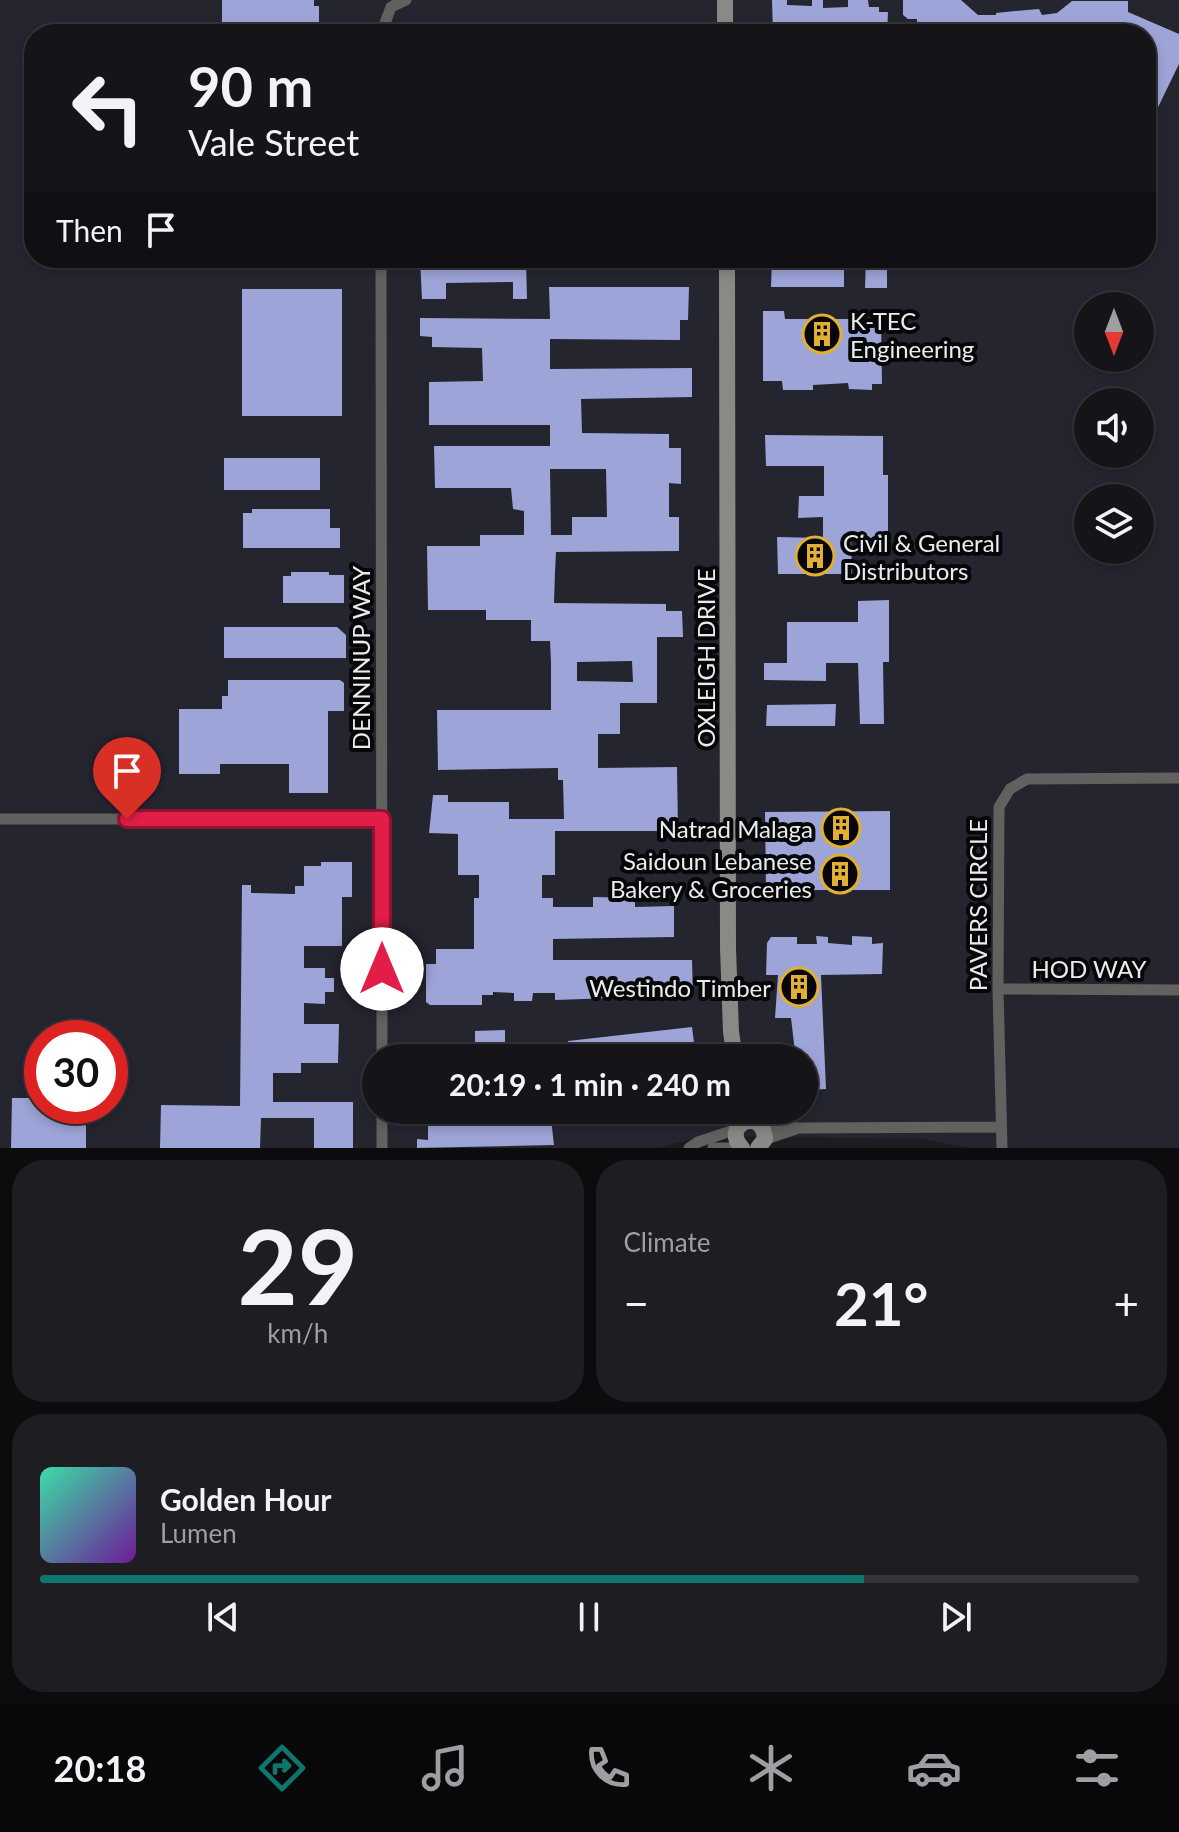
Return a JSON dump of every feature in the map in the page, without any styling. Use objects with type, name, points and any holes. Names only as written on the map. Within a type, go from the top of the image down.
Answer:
[{"type":"street","points":[[385,24],[391,7],[406,0]]},
{"type":"street","points":[[725,0],[725,24]]},
{"type":"street","name":"DENNINUP WAY","points":[[381,268],[382,1044]]},
{"type":"street","name":"OXLEIGH DRIVE","points":[[727,268],[728,948],[733,1044]]},
{"type":"street","name":"PAVERS CIRCLE","points":[[1002,1148],[998,989],[999,807],[1010,789],[1027,779],[1179,778]]},
{"type":"street","points":[[0,819],[382,819]]},
{"type":"street","name":"HOD WAY","points":[[998,989],[1179,990]]},
{"type":"street","points":[[382,1124],[382,1148]]},
{"type":"street","points":[[689,1148],[733,1124]]},
{"type":"street","points":[[738,1124],[735,1137],[742,1148]]},
{"type":"street","points":[[760,1124],[765,1134],[760,1146]]},
{"type":"street","points":[[781,1124],[800,1128],[1001,1127]]},
{"type":"street","points":[[760,1146],[766,1139],[800,1128]]},
{"type":"street","points":[[713,1148],[742,1148]]},
{"type":"shaded area","points":[[0,0],[1179,0],[1179,1148],[970,1148],[923,1139],[704,1136],[657,1148],[0,1148]]},
{"type":"building","points":[[222,0],[314,0],[314,6],[319,6],[319,24],[222,24]]},
{"type":"building","points":[[772,0],[787,0],[787,5],[812,6],[812,0],[823,0],[823,8],[848,7],[848,0],[868,0],[869,7],[879,7],[879,12],[888,12],[887,24],[773,24]]},
{"type":"building","points":[[903,0],[961,0],[978,15],[1039,9],[1042,15],[1057,13],[1072,1],[1128,1],[1128,12],[1156,24],[917,24],[917,19],[908,19],[903,15]]},
{"type":"building","points":[[1156,24],[1179,34],[1179,64],[1156,111]]},
{"type":"building","points":[[420,268],[526,268],[527,299],[513,299],[513,282],[446,283],[446,299],[422,299]]},
{"type":"building","points":[[772,268],[844,268],[844,287],[771,287]]},
{"type":"building","points":[[866,268],[887,268],[887,288],[865,288]]},
{"type":"building","points":[[549,287],[689,287],[688,320],[680,320],[680,340],[550,339],[550,369],[692,368],[692,397],[581,399],[582,433],[669,434],[669,448],[681,448],[681,484],[669,483],[669,517],[679,517],[679,551],[556,552],[554,603],[666,604],[666,611],[682,611],[683,637],[657,637],[657,703],[620,703],[620,734],[598,734],[598,768],[677,767],[678,831],[555,831],[555,875],[542,875],[542,898],[553,898],[553,907],[593,907],[593,897],[635,898],[635,907],[674,906],[674,937],[553,939],[553,960],[692,960],[693,995],[641,994],[641,997],[555,1000],[555,993],[533,993],[532,1001],[514,1001],[514,993],[493,992],[493,995],[482,995],[482,1005],[430,1005],[426,1002],[426,964],[436,964],[436,949],[474,949],[474,898],[479,898],[479,875],[458,875],[458,834],[429,833],[433,795],[448,795],[448,802],[509,802],[509,819],[564,819],[563,780],[558,780],[558,768],[438,770],[437,710],[551,710],[551,663],[550,641],[531,641],[531,620],[486,620],[486,610],[428,610],[427,546],[480,546],[480,535],[524,535],[524,511],[513,509],[511,488],[435,488],[434,446],[550,446],[550,425],[429,425],[429,382],[483,381],[482,348],[432,347],[432,337],[420,336],[420,318],[550,319]],"holes":[[[550,469],[606,469],[607,517],[572,517],[572,535],[551,535]],[[632,661],[633,682],[577,681],[577,662]]]},
{"type":"building","points":[[242,289],[342,289],[342,416],[242,416]]},
{"type":"building","points":[[763,311],[784,311],[785,319],[881,319],[882,384],[872,384],[872,390],[849,389],[848,383],[813,385],[813,390],[783,390],[782,381],[763,381]]},
{"type":"building","points":[[765,435],[883,436],[883,475],[888,475],[888,538],[851,538],[852,574],[778,574],[777,537],[823,538],[823,517],[798,518],[799,496],[824,496],[824,466],[766,466]]},
{"type":"building","points":[[224,458],[320,458],[320,490],[224,490]]},
{"type":"building","points":[[252,509],[330,509],[330,528],[340,528],[340,548],[243,548],[243,513],[252,513]]},
{"type":"building","points":[[291,572],[344,575],[344,603],[283,603],[283,576],[291,576]]},
{"type":"building","points":[[889,600],[889,662],[883,662],[884,724],[860,724],[858,663],[826,663],[826,681],[764,680],[764,663],[787,663],[787,622],[858,622],[858,601]]},
{"type":"building","points":[[224,627],[337,627],[346,635],[346,658],[224,658]]},
{"type":"building","points":[[228,680],[340,680],[344,683],[344,711],[328,711],[328,793],[289,793],[289,764],[220,764],[220,774],[179,774],[179,709],[222,709],[222,696],[228,696]]},
{"type":"building","points":[[836,704],[835,726],[766,726],[767,705]]},
{"type":"building","points":[[890,811],[890,890],[766,890],[765,812]]},
{"type":"building","points":[[321,862],[352,862],[352,897],[342,897],[342,946],[304,946],[304,968],[325,968],[325,978],[334,978],[334,992],[325,992],[325,1004],[304,1003],[304,1024],[339,1024],[338,1063],[301,1063],[301,1073],[273,1073],[273,1102],[353,1102],[353,1148],[314,1148],[314,1118],[261,1118],[260,1148],[160,1148],[161,1105],[240,1106],[242,885],[251,885],[251,893],[295,894],[295,886],[304,886],[304,866],[321,866]]},
{"type":"building","points":[[816,936],[828,937],[828,943],[852,945],[852,936],[872,937],[872,944],[883,943],[882,974],[821,975],[826,1089],[818,1089],[818,1044],[794,1044],[791,1018],[775,1018],[778,975],[766,975],[767,943],[771,937],[797,937],[797,944],[817,944]]},
{"type":"building","points":[[692,1027],[694,1044],[569,1044],[568,1041]]},
{"type":"building","points":[[505,1030],[505,1044],[475,1044],[475,1031]]},
{"type":"building","points":[[12,1098],[24,1098],[24,1124],[86,1124],[86,1148],[11,1148]]},
{"type":"building","points":[[428,1124],[552,1124],[554,1145],[417,1148],[417,1139],[428,1140]]},
{"type":"place","name":"K-TEC Engineering","points":[[822,334]]},
{"type":"place","name":"Civil & General Distributors","points":[[815,556]]},
{"type":"place","name":"Natrad Malaga","points":[[841,828]]},
{"type":"place","name":"Saidoun Lebanese Bakery & Groceries","points":[[840,874]]},
{"type":"place","name":"Westindo Timber","points":[[799,987]]},
{"type":"route","points":[[127,819],[382,819],[382,969]]}]
